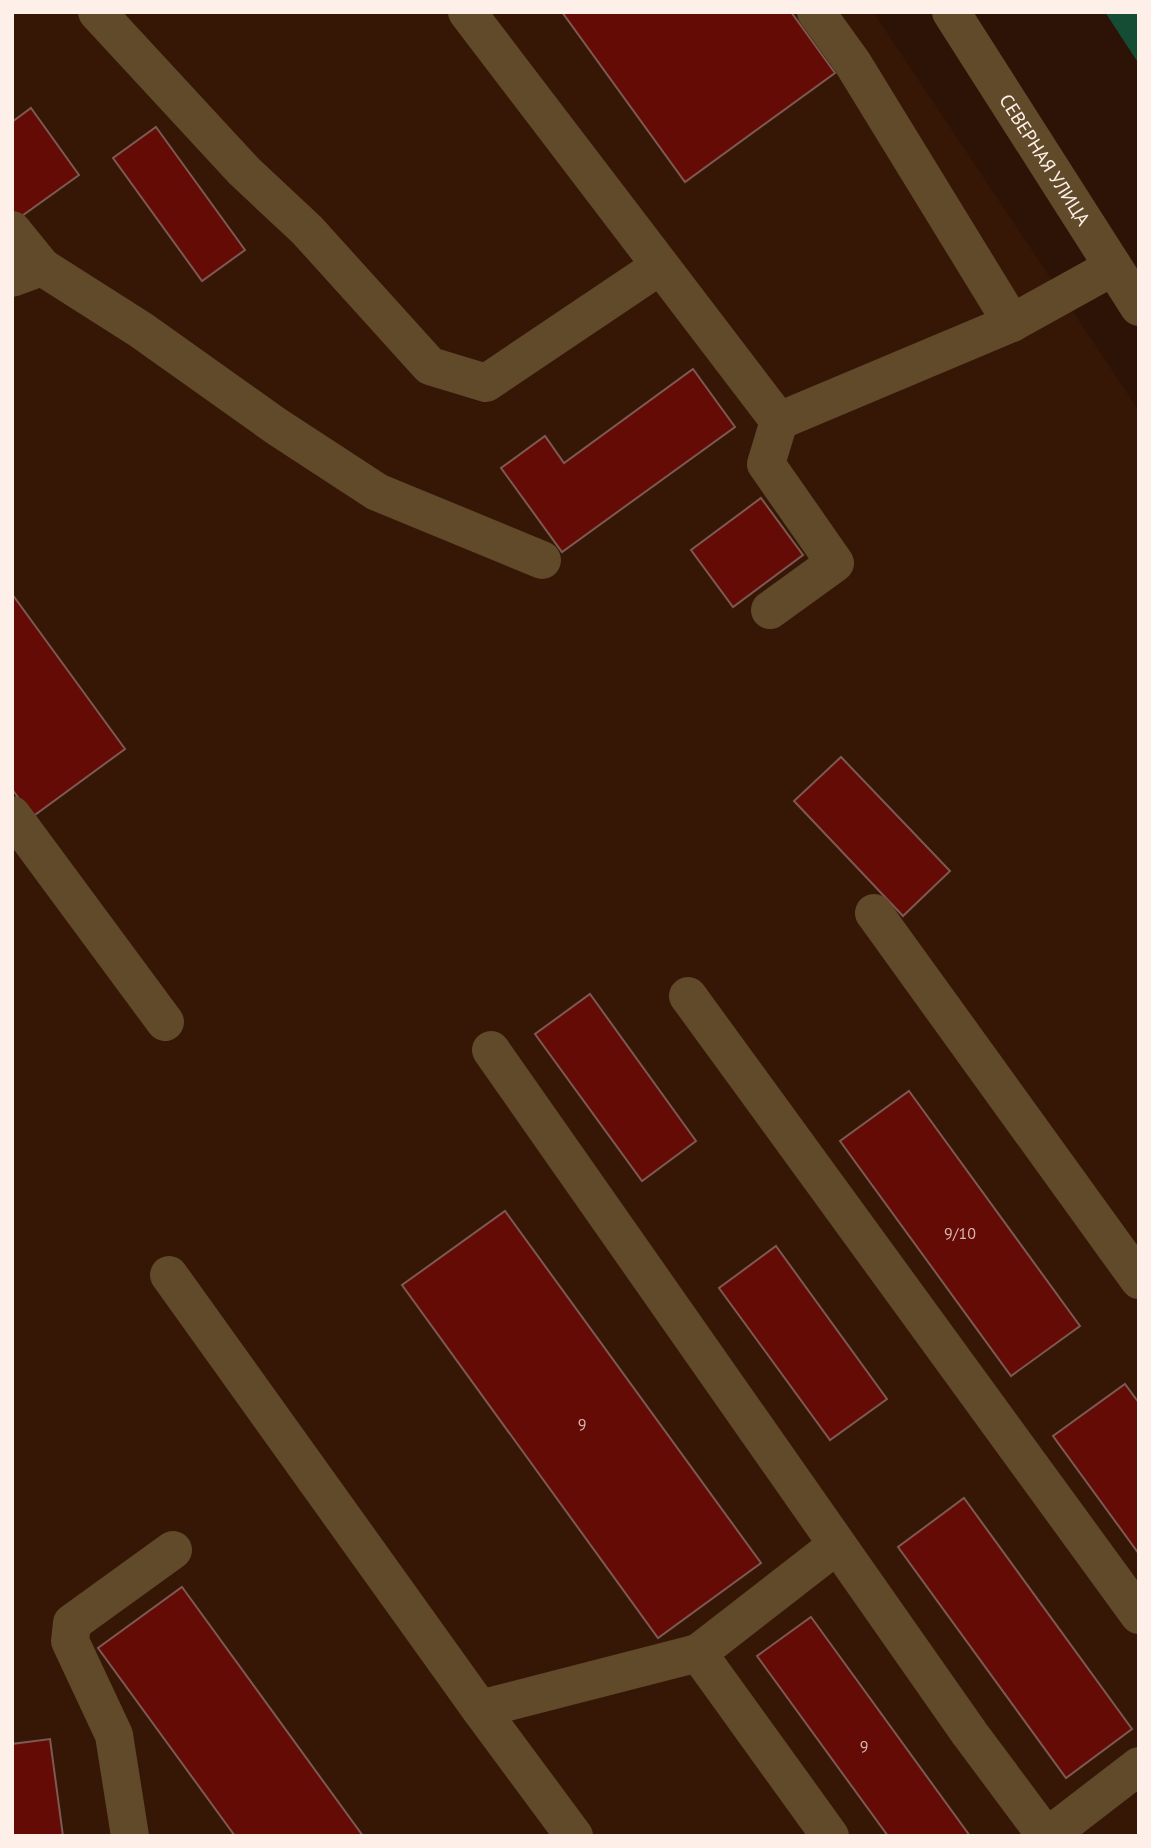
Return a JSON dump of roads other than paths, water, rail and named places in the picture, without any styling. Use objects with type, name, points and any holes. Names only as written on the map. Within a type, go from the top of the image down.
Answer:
[{"type":"street","points":[[97,12],[244,171],[307,230],[430,366],[486,383],[660,265]]},
{"type":"street","points":[[467,12],[779,421]]},
{"type":"street","points":[[816,12],[852,62],[1012,323]]},
{"type":"street","name":"СЕВЕРНАЯ УЛИЦА","points":[[951,12],[1139,307]]},
{"type":"street","points":[[12,230],[27,273],[141,330],[276,426],[377,492],[542,560]]},
{"type":"street","points":[[779,421],[1012,323],[1113,267]]},
{"type":"street","points":[[770,610],[835,562],[766,464],[779,421]]},
{"type":"street","points":[[12,815],[165,1022]]},
{"type":"street","points":[[874,913],[1139,1280]]},
{"type":"street","points":[[688,996],[1139,1615]]},
{"type":"street","points":[[491,1050],[970,1734],[1047,1836],[1139,1766]]},
{"type":"street","points":[[169,1275],[573,1836]]},
{"type":"street","points":[[480,1709],[698,1653],[837,1545]]},
{"type":"street","points":[[130,1836],[114,1735],[70,1642],[72,1623],[173,1550]]},
{"type":"street","points":[[698,1653],[831,1836]]}]
